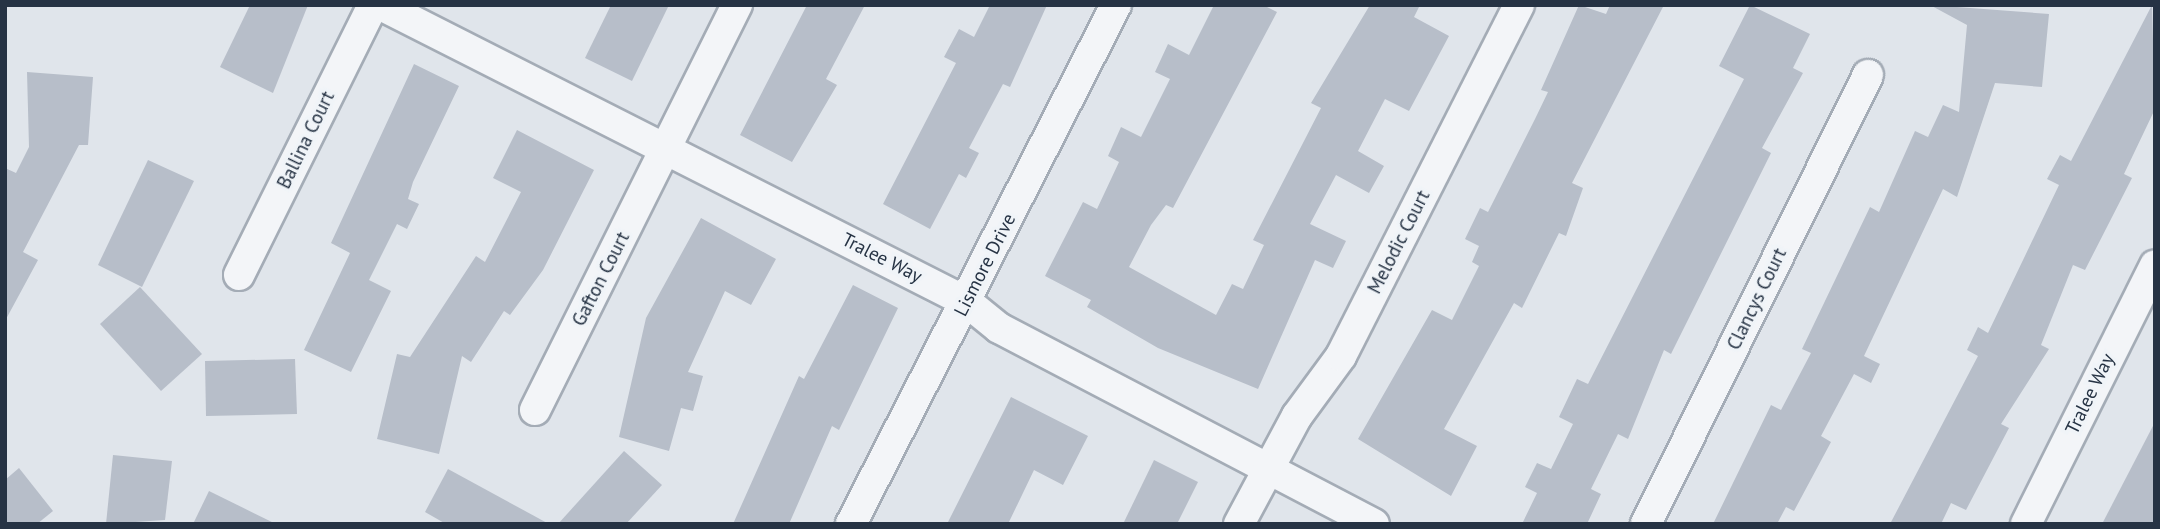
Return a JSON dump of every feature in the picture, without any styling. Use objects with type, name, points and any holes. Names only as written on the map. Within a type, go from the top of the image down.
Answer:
[{"type":"street","name":"Ballina Court","points":[[239,275],[373,5]]},
{"type":"street","name":"Tralee Way","points":[[381,5],[667,147],[967,302],[999,328],[1266,470],[1374,524]]},
{"type":"street","name":"Gafton Court","points":[[535,411],[737,5]]},
{"type":"street","name":"Lismore Drive","points":[[851,524],[967,302],[1116,5]]},
{"type":"street","name":"Melodic Court","points":[[1239,524],[1266,470],[1341,356],[1519,5]]},
{"type":"street","name":"Clancys Court","points":[[1646,524],[1868,75]]},
{"type":"street","name":"Tralee Way","points":[[2026,524],[2155,265]]},
{"type":"building","points":[[250,5],[308,5],[273,93],[220,67]]},
{"type":"building","points":[[611,5],[669,5],[632,81],[585,58]]},
{"type":"building","points":[[807,5],[865,5],[826,79],[837,85],[792,162],[740,135]]},
{"type":"building","points":[[990,5],[1047,5],[1010,87],[1003,84],[969,148],[979,153],[966,178],[959,174],[930,229],[883,204],[956,63],[944,57],[959,29],[974,37]]},
{"type":"building","points":[[1214,5],[1263,5],[1277,12],[1173,208],[1166,205],[1151,225],[1129,267],[1216,315],[1232,284],[1243,289],[1264,245],[1253,240],[1321,108],[1311,103],[1370,5],[1420,5],[1414,17],[1449,36],[1409,111],[1385,99],[1358,151],[1384,166],[1369,193],[1336,175],[1310,224],[1346,241],[1333,268],[1315,260],[1258,389],[1158,348],[1087,307],[1091,300],[1045,276],[1083,202],[1097,209],[1119,162],[1108,156],[1121,127],[1141,137],[1170,79],[1155,72],[1168,44],[1189,55]]},
{"type":"building","points":[[1579,5],[1606,14],[1610,5],[1664,5],[1572,183],[1583,188],[1566,236],[1559,233],[1522,308],[1514,303],[1444,429],[1477,446],[1451,496],[1358,439],[1432,310],[1452,320],[1479,266],[1472,262],[1479,246],[1465,239],[1480,208],[1488,212],[1535,119],[1548,92],[1541,90]]},
{"type":"building","points":[[1750,5],[1810,34],[1793,68],[1803,73],[1762,148],[1771,153],[1671,354],[1664,350],[1628,439],[1618,434],[1591,489],[1601,494],[1587,524],[1522,524],[1537,493],[1525,487],[1537,463],[1551,469],[1573,424],[1559,417],[1577,379],[1588,384],[1744,79],[1719,66]]},
{"type":"building","points":[[1930,5],[2049,14],[2042,87],[1995,83],[1957,197],[1943,189],[1864,356],[1880,364],[1871,383],[1854,374],[1821,436],[1831,442],[1794,511],[1786,507],[1777,524],[1713,524],[1771,405],[1781,410],[1811,353],[1802,349],[1870,207],[1879,212],[1915,131],[1928,137],[1943,105],[1959,112],[1967,25]]},
{"type":"building","points":[[2152,5],[2155,109],[2124,174],[2132,178],[2085,270],[2073,265],[2041,345],[2049,349],[2001,424],[2009,428],[1966,510],[1951,503],[1941,524],[1890,524],[1978,356],[1967,350],[1978,327],[1988,333],[2059,185],[2047,179],[2060,155],[2071,161]]},
{"type":"building","points":[[414,64],[459,86],[413,182],[408,199],[419,204],[407,229],[397,224],[369,280],[391,291],[351,372],[304,350],[350,253],[331,243]]},
{"type":"building","points":[[27,72],[93,77],[88,145],[79,145],[23,252],[38,260],[5,321],[5,168],[16,173],[29,147]]},
{"type":"building","points":[[517,130],[594,170],[543,270],[510,315],[504,311],[471,362],[462,356],[439,454],[377,439],[397,354],[410,357],[476,256],[485,262],[521,192],[493,178]]},
{"type":"building","points":[[148,160],[194,181],[142,287],[98,265]]},
{"type":"building","points":[[701,218],[776,259],[751,305],[725,291],[688,372],[703,376],[693,411],[681,408],[669,451],[619,437],[646,318]]},
{"type":"building","points":[[853,285],[898,308],[839,430],[832,426],[789,524],[733,524],[799,376],[804,379]]},
{"type":"building","points":[[140,287],[202,354],[161,391],[100,324]]},
{"type":"building","points":[[295,359],[297,414],[206,416],[205,361]]},
{"type":"building","points":[[1011,397],[1088,436],[1063,485],[1034,470],[1008,524],[947,524]]},
{"type":"building","points":[[2155,422],[2155,524],[2102,524]]},
{"type":"building","points":[[624,451],[662,485],[626,524],[558,524]]},
{"type":"building","points":[[113,455],[172,461],[165,520],[106,524]]},
{"type":"building","points":[[1154,460],[1198,482],[1177,524],[1123,524]]},
{"type":"building","points":[[19,468],[53,511],[37,524],[5,524],[5,480]]},
{"type":"building","points":[[448,469],[549,524],[446,524],[425,512]]},
{"type":"building","points":[[209,491],[276,524],[193,524]]}]
